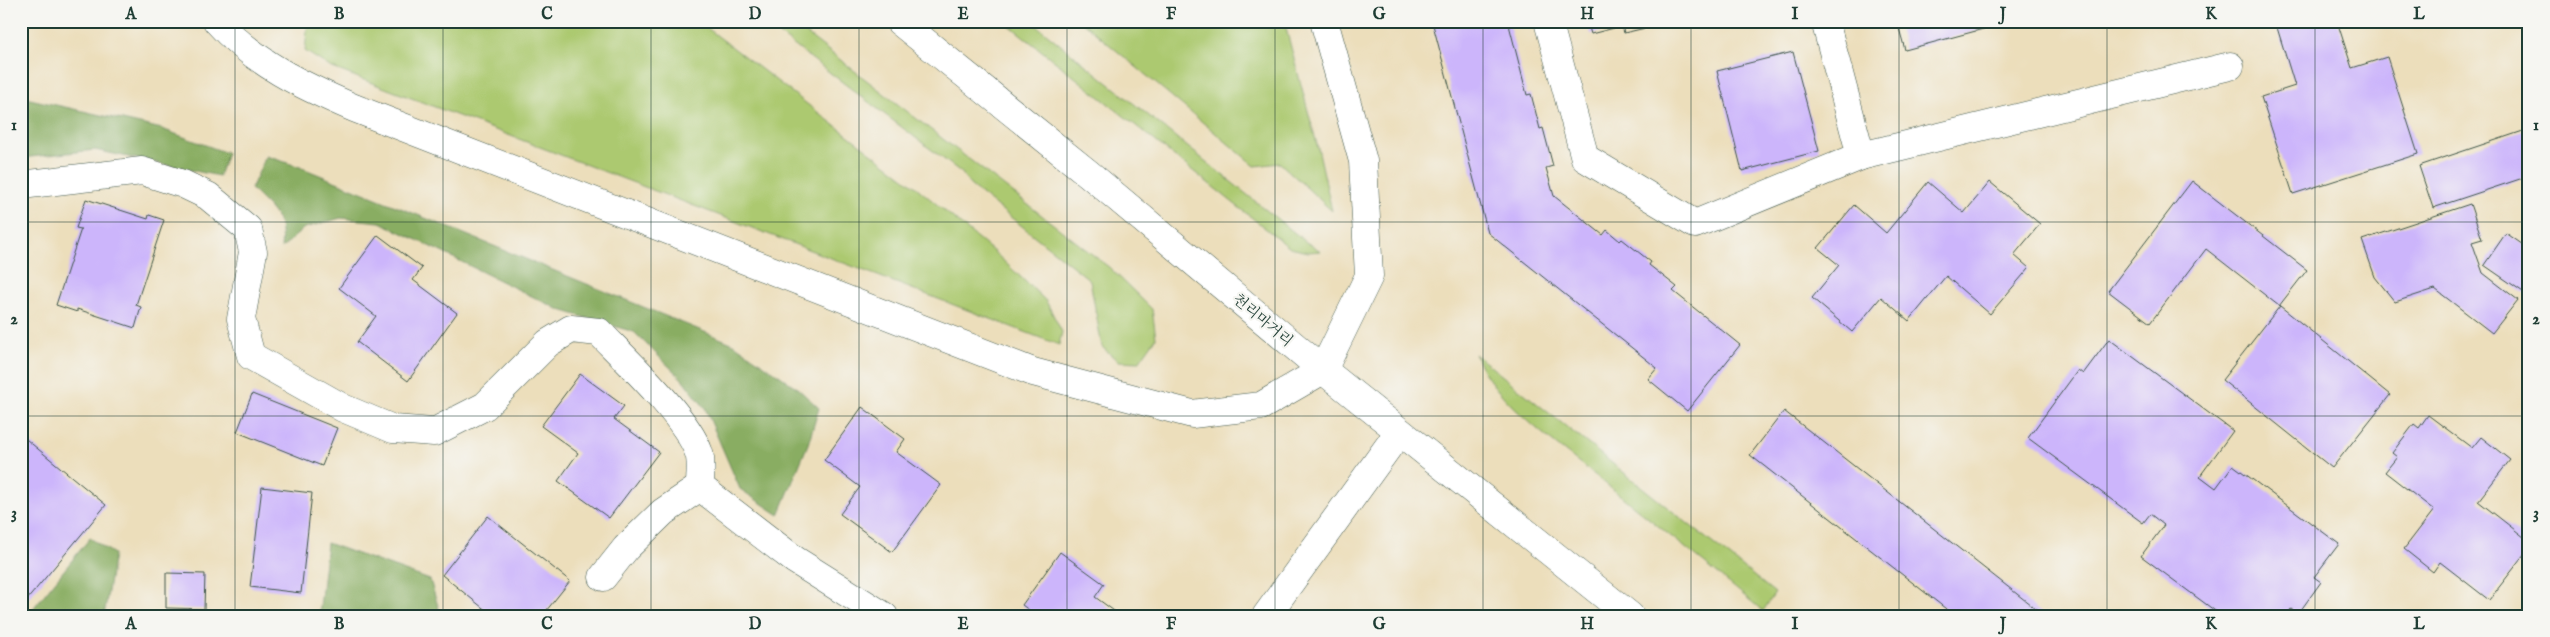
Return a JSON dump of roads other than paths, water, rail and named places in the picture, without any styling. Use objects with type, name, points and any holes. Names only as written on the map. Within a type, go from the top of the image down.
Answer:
[{"type":"main road","points":[[217,21],[252,55],[302,86],[1033,372],[1192,414],[1260,406],[1323,370],[1369,276],[1363,162],[1324,21]]},
{"type":"main road","name":"천리마거리","points":[[898,21],[1089,174],[1399,432],[1630,616]]},
{"type":"main road","points":[[1548,21],[1585,158],[1695,224],[1861,156],[2230,66]]},
{"type":"main road","points":[[1825,21],[1861,156]]},
{"type":"main road","points":[[21,185],[142,171],[183,184],[208,196],[248,229],[254,252],[241,319],[251,356],[343,408],[393,429],[434,432],[485,406],[548,343],[571,329],[599,332],[652,386],[683,425],[699,453],[700,487]]},
{"type":"main road","points":[[1266,616],[1399,432]]},
{"type":"main road","points":[[603,577],[626,548],[663,512],[700,487]]},
{"type":"main road","points":[[700,487],[795,560],[884,616]]}]
